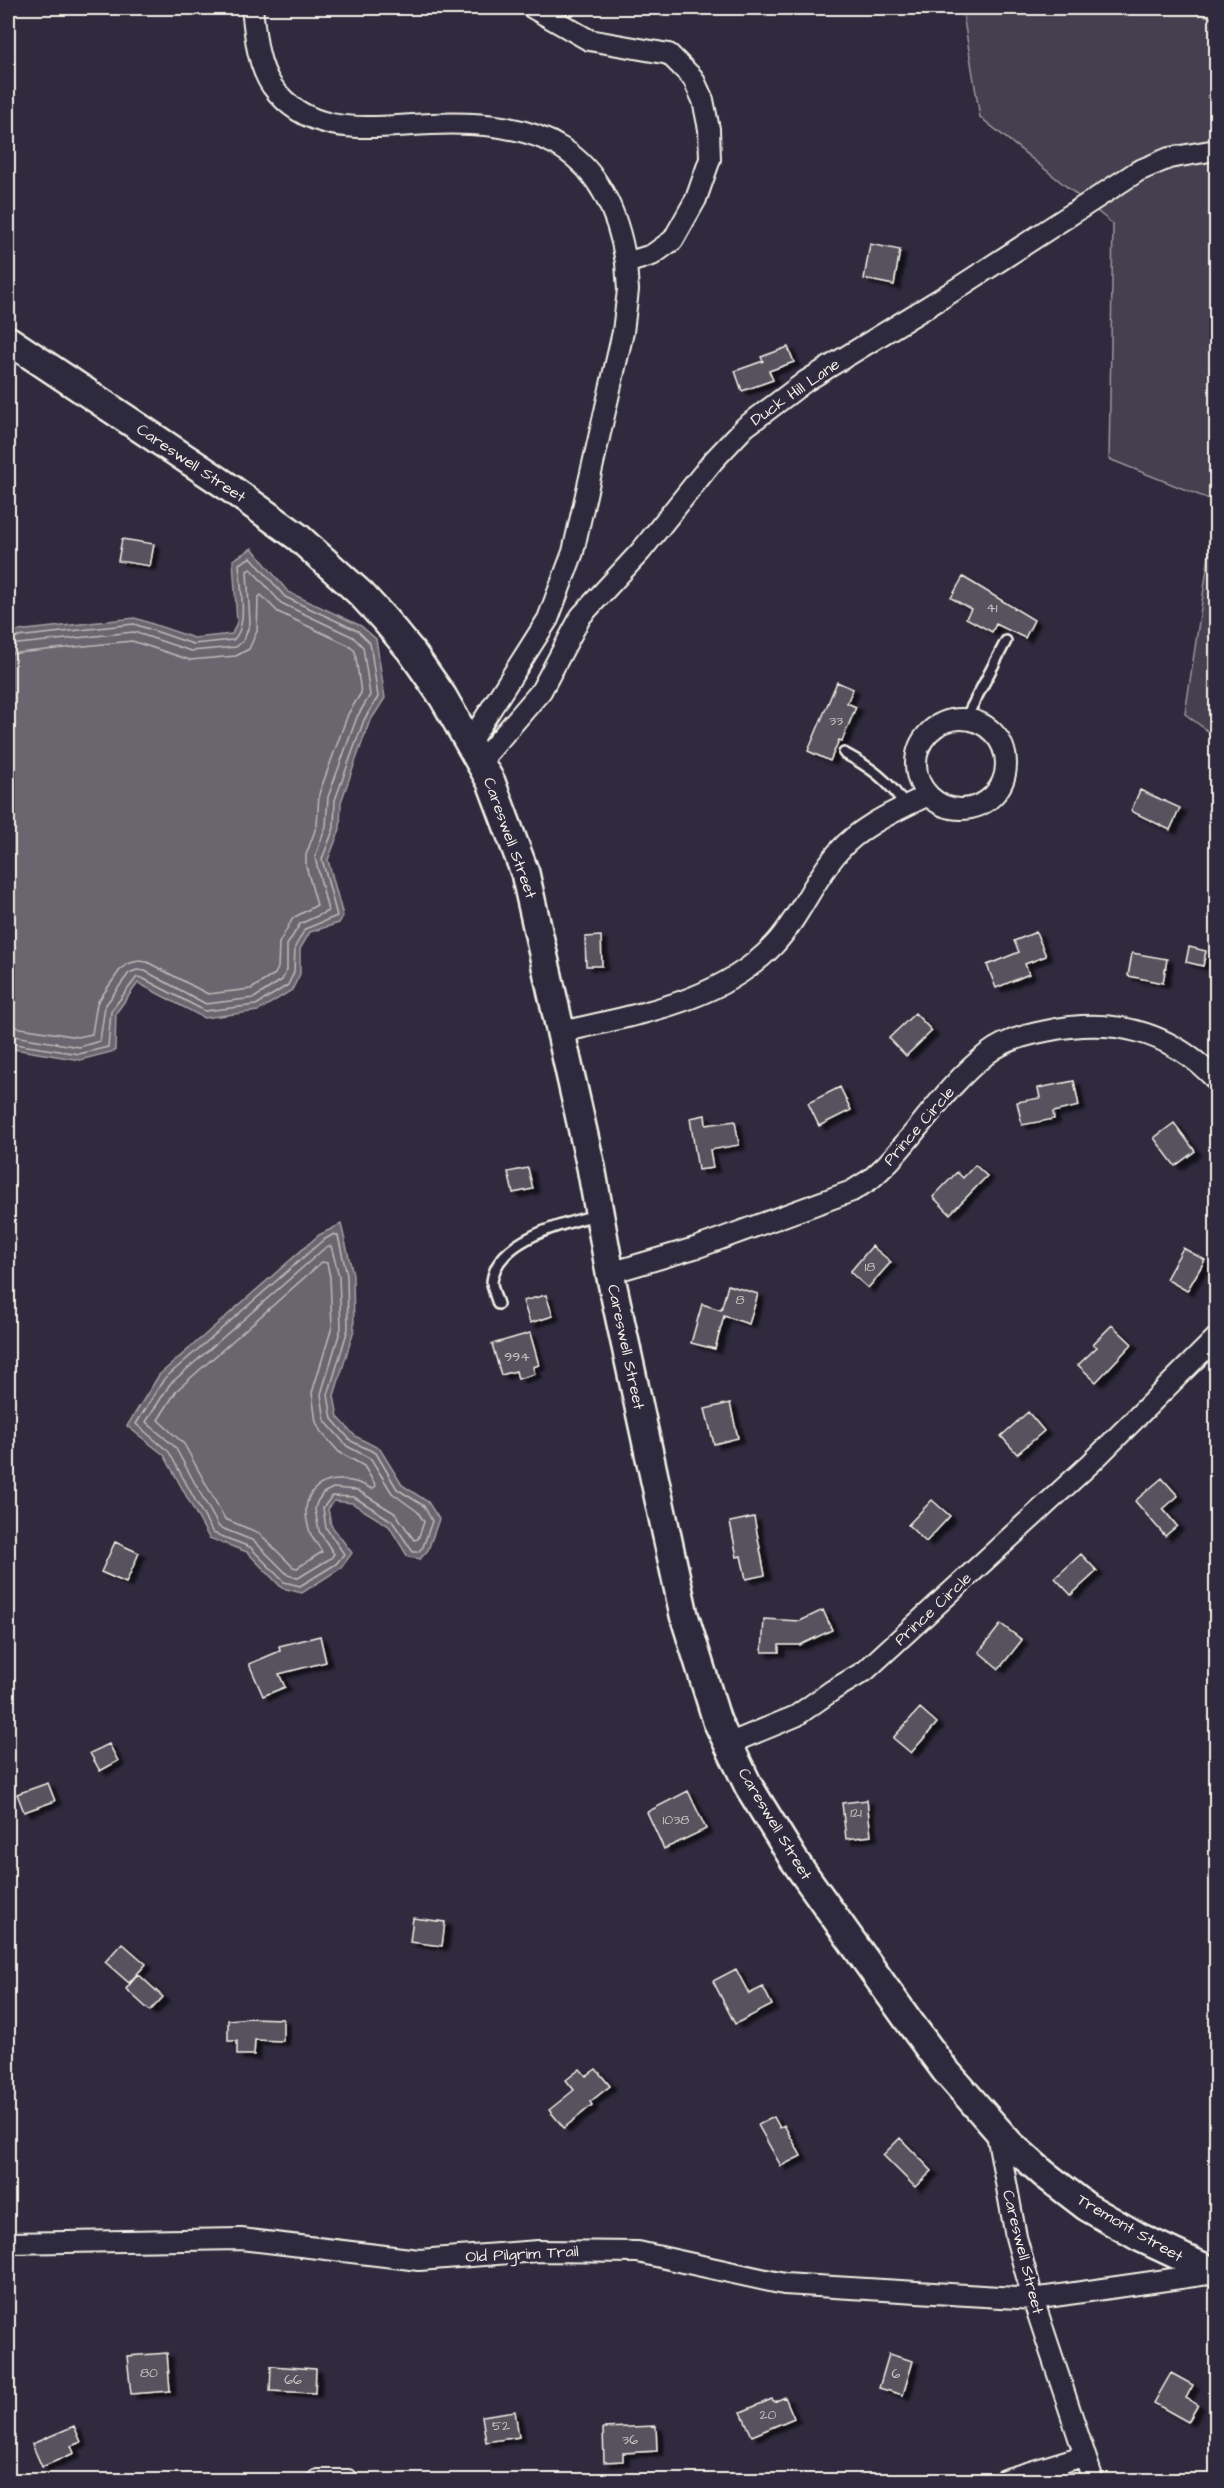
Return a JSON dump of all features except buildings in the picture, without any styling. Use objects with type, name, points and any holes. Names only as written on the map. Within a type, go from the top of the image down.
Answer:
[{"type":"main road","name":"Careswell Street","points":[[8,340],[298,537],[361,594],[411,651],[443,697],[475,751],[509,826],[525,873],[562,1032],[610,1273],[684,1615],[708,1694],[728,1744],[749,1787],[794,1860],[945,2070],[996,2128]]},
{"type":"main road","name":"Tremont Street","points":[[996,2128],[1009,2143],[1044,2174],[1087,2207],[1139,2237],[1216,2273]]},
{"type":"street","points":[[252,8],[257,45],[264,69],[272,85],[292,108],[308,118],[340,126],[377,128],[432,123],[495,126],[538,136],[561,145],[586,165],[606,193],[618,223],[626,263],[628,290],[623,332],[573,552],[548,619],[475,751]]},
{"type":"street","points":[[532,8],[589,40],[669,54],[693,78],[703,100],[709,129],[710,159],[696,199],[673,240],[652,255],[626,263]]},
{"type":"street","name":"Duck Hill Lane","points":[[475,751],[541,691],[581,616],[641,551],[713,461],[745,427],[806,381],[950,293],[1138,171],[1169,158],[1216,150]]},
{"type":"street","points":[[969,720],[981,724],[996,734],[1005,750],[1007,767],[1002,784],[992,798],[976,807],[959,810],[942,805],[928,795],[919,779],[916,762],[920,744],[931,730],[947,721],[969,720]]},
{"type":"street","points":[[562,1032],[665,1008],[705,994],[748,966],[773,946],[793,921],[840,850],[871,826],[928,795]]},
{"type":"street","name":"Prince Circle","points":[[610,1273],[698,1246],[852,1191],[886,1166],[966,1073],[988,1052],[1029,1034],[1092,1024],[1126,1026],[1184,1053],[1205,1067],[1216,1080]]},
{"type":"street","name":"Prince Circle","points":[[728,1744],[796,1716],[865,1671],[1091,1463],[1216,1338]]},
{"type":"street","name":"Careswell Street","points":[[996,2128],[1016,2237],[1083,2456],[1093,2481]]},
{"type":"street","name":"Old Pilgrim Trail","points":[[8,2243],[241,2240],[419,2260],[538,2251],[638,2252],[784,2284],[1034,2299],[1216,2273]]},
{"type":"street","points":[[1004,2481],[1083,2456]]},
{"type":"street","points":[[318,2481],[348,2481]]},
{"type":"lane","points":[[969,720],[970,710],[1006,641]]},
{"type":"lane","points":[[844,753],[871,768],[886,780],[905,806]]},
{"type":"lane","points":[[498,1305],[492,1282],[506,1255],[528,1238],[554,1226],[600,1215]]},
{"type":"shaded area","points":[[962,8],[1179,8],[1216,19],[1216,502],[1109,459],[1113,224],[980,117]]},
{"type":"shaded area","points":[[1216,509],[1216,737],[1185,714]]},
{"type":"water","points":[[252,548],[288,592],[361,626],[376,639],[385,698],[369,723],[341,802],[340,829],[328,860],[343,916],[339,923],[310,932],[300,949],[300,974],[292,990],[258,1011],[204,1018],[138,983],[116,1013],[115,1051],[80,1060],[8,1048],[8,632],[135,618],[194,638],[232,634],[237,622],[233,560]]},
{"type":"water","points":[[341,1224],[353,1274],[354,1330],[334,1396],[338,1417],[355,1436],[380,1449],[402,1485],[428,1502],[439,1519],[428,1550],[420,1559],[408,1557],[389,1526],[352,1503],[334,1501],[328,1509],[331,1525],[352,1553],[341,1568],[302,1593],[282,1588],[247,1552],[209,1538],[164,1455],[127,1426],[159,1375],[319,1235]]}]
